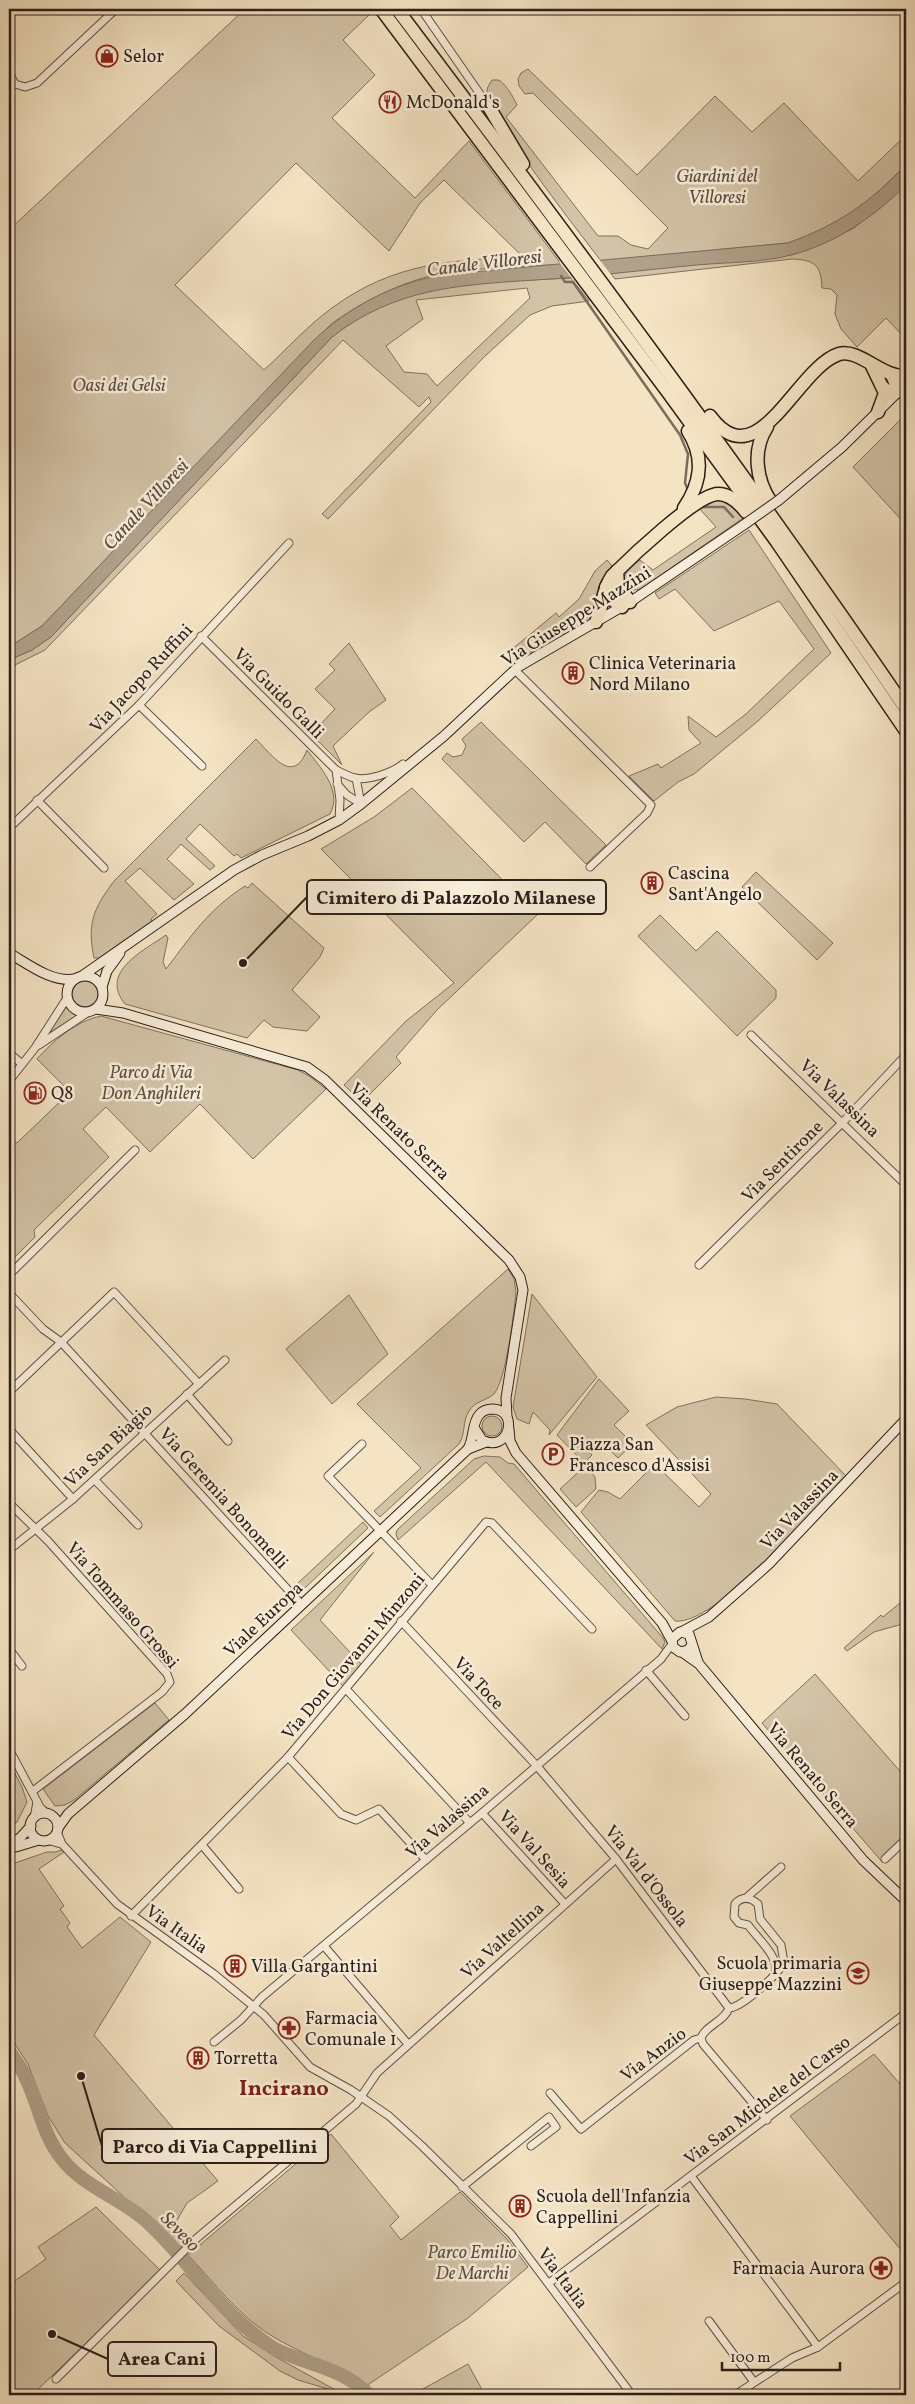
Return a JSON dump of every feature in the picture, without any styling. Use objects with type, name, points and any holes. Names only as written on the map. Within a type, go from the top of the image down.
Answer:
[{"type":"highway","points":[[381,9],[566,255],[672,387],[806,562],[906,709]]},
{"type":"highway","points":[[398,9],[602,281],[906,731]]},
{"type":"highway","points":[[489,107],[519,158],[581,254]]},
{"type":"highway","points":[[672,387],[691,393],[722,430],[734,437],[741,437],[756,432],[820,368],[838,355],[852,354],[892,375],[906,376]]},
{"type":"highway","points":[[872,366],[884,388],[891,394],[902,387],[892,375]]},
{"type":"highway","points":[[672,387],[669,403],[695,444],[700,464],[695,489],[679,516]]},
{"type":"highway","points":[[878,412],[885,397],[884,388]]},
{"type":"highway","points":[[772,418],[763,432],[758,449],[760,479],[768,497],[789,528],[806,562]]},
{"type":"highway","points":[[596,622],[601,611],[606,587],[617,571],[679,516],[707,496],[724,495],[741,506],[768,542],[777,542]]},
{"type":"highway","points":[[617,571],[618,585],[626,605]]},
{"type":"highway","points":[[606,587],[611,599],[626,605]]},
{"type":"street","points":[[9,73],[15,84],[24,87],[38,83],[116,9]]},
{"type":"street","points":[[421,9],[489,107]]},
{"type":"street","name":"Via Giuseppe Mazzini","points":[[78,977],[234,870],[339,820],[444,736],[515,670],[626,605],[779,500],[842,447],[902,387]]},
{"type":"street","name":"Via Jacopo Ruffini","points":[[9,828],[37,800],[97,747],[139,705],[289,543]]},
{"type":"street","name":"Via Guido Galli","points":[[201,636],[336,770],[356,778]]},
{"type":"street","points":[[515,670],[651,805],[647,814],[590,867]]},
{"type":"street","points":[[139,705],[202,766]]},
{"type":"street","points":[[361,804],[356,778],[375,776],[398,768],[444,736]]},
{"type":"street","points":[[336,770],[340,800],[339,820]]},
{"type":"street","points":[[337,784],[347,795],[361,804]]},
{"type":"street","points":[[37,800],[104,868]]},
{"type":"street","name":"Via Giuseppe Mazzini","points":[[103,991],[104,977],[110,964],[129,943]]},
{"type":"street","points":[[9,953],[49,975],[64,980],[92,977],[103,991],[100,1005],[66,1025],[35,1048]]},
{"type":"street","points":[[49,975],[67,996],[75,1010],[92,1011]]},
{"type":"street","points":[[9,1081],[35,1048],[67,996],[69,986],[78,977]]},
{"type":"street","name":"Via Renato Serra","points":[[103,991],[109,1004],[123,1013]]},
{"type":"street","name":"Via Renato Serra","points":[[92,1011],[123,1013],[307,1067],[325,1080],[509,1260],[520,1277],[522,1300],[507,1390],[507,1417]]},
{"type":"street","name":"Via Valassina","points":[[751,1035],[906,1185]]},
{"type":"street","points":[[9,1052],[22,1064]]},
{"type":"street","name":"Via Sentirone","points":[[699,1265],[842,1123],[906,1055]]},
{"type":"street","points":[[9,1275],[135,1150]]},
{"type":"street","points":[[9,1392],[110,1294],[116,1293],[198,1384]]},
{"type":"street","name":"Via Geremia Bonomelli","points":[[9,1294],[43,1329],[61,1342],[302,1605]]},
{"type":"street","name":"Via San Biagio","points":[[9,1550],[95,1480],[144,1432],[225,1360]]},
{"type":"street","points":[[488,1409],[501,1411],[507,1417],[509,1429],[503,1439],[490,1443],[479,1437],[475,1429],[478,1416],[488,1409],[498,1403],[507,1390]]},
{"type":"street","points":[[187,1394],[228,1441]]},
{"type":"street","name":"Via Valassina","points":[[692,1642],[709,1617],[792,1541],[906,1419]]},
{"type":"street","points":[[9,1429],[73,1499]]},
{"type":"street","name":"Viale Europa","points":[[468,1449],[475,1429]]},
{"type":"street","name":"Via Renato Serra","points":[[509,1429],[510,1441],[516,1453]]},
{"type":"street","name":"Via Renato Serra","points":[[490,1443],[505,1445],[516,1453],[662,1623],[676,1647],[699,1664],[852,1847],[906,1901]]},
{"type":"street","name":"Viale Europa","points":[[58,1830],[75,1808],[178,1721],[468,1449],[490,1443]]},
{"type":"street","points":[[362,1444],[328,1476],[432,1585]]},
{"type":"street","points":[[95,1480],[138,1526]]},
{"type":"street","points":[[9,1503],[35,1529]]},
{"type":"street","name":"Via Don Giovanni Minzoni","points":[[131,1916],[288,1757],[485,1522],[490,1521],[592,1629]]},
{"type":"street","name":"Via Tommaso Grossi","points":[[32,1790],[162,1692],[170,1682],[167,1674],[35,1529]]},
{"type":"street","name":"Via Valassina","points":[[682,1631],[709,1617]]},
{"type":"street","name":"Via Toce","points":[[401,1621],[536,1765]]},
{"type":"street","name":"Via Renato Serra","points":[[662,1623],[682,1631]]},
{"type":"street","points":[[682,1631],[689,1634],[692,1642],[688,1650],[676,1647],[675,1634],[682,1631]]},
{"type":"street","name":"Via Renato Serra","points":[[692,1642],[699,1664]]},
{"type":"street","name":"Via Valassina","points":[[214,2042],[660,1658],[676,1647]]},
{"type":"street","points":[[9,1649],[22,1666]]},
{"type":"street","points":[[646,1670],[685,1716]]},
{"type":"street","points":[[346,1688],[470,1823]]},
{"type":"street","points":[[9,1749],[37,1802],[56,1820],[58,1830],[43,1840],[9,1849]]},
{"type":"street","points":[[288,1757],[341,1814],[351,1820],[358,1820],[379,1809],[426,1860]]},
{"type":"street","name":"Via Val d'Ossola","points":[[536,1765],[616,1859],[729,2008]]},
{"type":"street","points":[[37,1802],[32,1822],[32,1834],[43,1840],[62,1844]]},
{"type":"street","name":"Viale Europa","points":[[48,1814],[75,1808]]},
{"type":"street","name":"Via Val Sesia","points":[[482,1813],[566,1904]]},
{"type":"street","points":[[9,1843],[20,1838],[32,1822],[48,1814]]},
{"type":"street","name":"Via Italia","points":[[58,1830],[62,1844],[116,1904],[176,1945],[264,2014],[310,2067],[351,2090],[360,2098],[389,2116],[422,2146],[511,2234],[632,2395]]},
{"type":"street","points":[[885,1859],[906,1839]]},
{"type":"street","points":[[202,1845],[239,1889]]},
{"type":"street","name":"Via Valtellina","points":[[56,2379],[184,2251],[330,2127],[360,2098],[377,2073],[616,1859]]},
{"type":"street","points":[[775,1974],[777,1966],[774,1959],[748,1925],[739,1923],[734,1917],[735,1904],[746,1898],[781,1867]]},
{"type":"street","name":"Via Anzio","points":[[550,2093],[582,2129],[694,2040],[701,2038],[705,2032],[727,2014],[729,2008],[738,2006],[775,1974],[784,1962],[783,1950],[760,1919],[758,1904],[746,1898]]},
{"type":"street","points":[[324,1946],[408,2044]]},
{"type":"street","name":"Via San Michele del Carso","points":[[549,2283],[906,2013]]},
{"type":"street","points":[[701,2038],[703,2044],[767,2120]]},
{"type":"street","points":[[462,2187],[549,2117],[556,2127],[531,2146]]},
{"type":"street","points":[[691,2176],[818,2347]]},
{"type":"street","points":[[734,2395],[792,2358],[818,2347],[906,2282]]},
{"type":"street","points":[[710,2321],[754,2382]]},
{"type":"green space","name":"Oasi dei Gelsi","points":[[245,9],[366,9],[370,14],[343,40],[375,75],[332,118],[415,198],[469,141],[561,264],[468,270],[431,276],[405,284],[383,294],[331,324],[42,626],[9,647],[9,230]],"holes":[[[296,163],[389,251],[420,203],[444,180],[523,257],[447,263],[423,267],[377,281],[355,293],[323,315],[264,370],[175,285]]]},
{"type":"green space","name":"Giardini del Villoresi","points":[[528,69],[637,175],[715,96],[752,132],[784,103],[858,181],[906,135],[906,165],[873,197],[848,216],[821,231],[788,243],[601,261],[536,175],[502,124],[491,104],[487,91],[492,80],[499,80],[502,83],[517,105],[506,117],[598,236],[618,236],[631,245],[648,249],[668,228],[533,93],[525,94],[519,86],[518,79],[521,73]]},
{"type":"green space","points":[[906,185],[906,339],[886,318],[857,347],[841,329],[835,314],[837,295],[831,289],[822,288],[818,269],[815,265],[806,261],[792,259],[615,279],[610,273],[791,255],[826,242],[854,228]]},
{"type":"green space","points":[[571,278],[589,301],[552,306],[530,315],[484,357],[328,519],[322,514],[431,402],[429,397],[419,407],[343,340],[45,650],[9,668],[9,660],[32,650],[51,637],[332,337],[360,318],[388,304],[416,294],[476,284]],"holes":[[[527,288],[530,298],[437,386],[427,374],[404,372],[386,346],[423,319],[416,300]]]},
{"type":"green space","points":[[906,414],[906,525],[853,467]]},
{"type":"green space","points":[[724,498],[746,516],[642,588],[633,590],[627,586],[623,581],[625,574],[640,560],[653,570],[716,527],[698,507],[704,503]]},
{"type":"green space","points":[[749,530],[831,653],[758,721],[694,774],[678,782],[654,801],[629,776],[658,764],[661,768],[701,743],[689,730],[688,716],[716,737],[746,714],[814,649],[779,601],[714,631],[675,589],[659,599],[655,593]]},
{"type":"green space","points":[[607,560],[614,568],[601,601],[591,618],[574,631],[509,664],[511,650],[556,613],[559,617],[579,599],[595,571]]},
{"type":"green space","points":[[349,643],[386,700],[369,712],[333,746],[342,765],[311,734],[335,709],[315,689],[335,670],[329,664]]},
{"type":"green space","points":[[481,722],[606,845],[586,864],[545,822],[524,842],[442,759],[447,753],[453,757],[462,755],[466,746],[462,739]]},
{"type":"green space","points":[[256,739],[275,759],[289,767],[295,766],[301,761],[307,750],[332,788],[334,797],[330,814],[241,858],[237,854],[234,856],[200,824],[186,839],[215,866],[210,870],[181,844],[167,859],[194,884],[174,900],[140,868],[125,881],[157,914],[151,919],[152,921],[99,958],[94,958],[91,936],[94,917],[101,900],[114,881]]},
{"type":"green space","points":[[412,788],[537,915],[437,1010],[396,1057],[401,1063],[362,1102],[344,1085],[406,1021],[454,983],[321,849],[374,817]]},
{"type":"green space","points":[[756,872],[833,943],[817,960],[742,887]]},
{"type":"green space","points":[[252,883],[324,948],[320,957],[292,990],[320,1017],[307,1031],[273,1027],[264,1020],[247,1038],[125,1004],[118,993],[117,982],[120,972],[136,955],[166,935],[168,938],[163,962],[166,969],[193,934],[221,904],[245,886],[248,888]]},
{"type":"green space","points":[[660,915],[696,951],[717,931],[776,990],[776,998],[737,1036],[638,936]]},
{"type":"green space","points":[[85,981],[94,985],[98,994],[94,1003],[85,1007],[76,1003],[72,994],[76,985]]},
{"type":"green space","points":[[67,1006],[78,1015],[51,1032],[50,1030]]},
{"type":"green space","name":"Parco di Via Don Anghileri","points":[[101,1016],[298,1070],[326,1089],[253,1159],[200,1104],[150,1152],[106,1107],[83,1129],[109,1157],[34,1230],[35,1237],[9,1263],[9,1136],[17,1143],[70,1092],[37,1059],[50,1045],[74,1027]]},
{"type":"green space","points":[[508,1269],[514,1279],[516,1292],[506,1361],[494,1394],[471,1408],[465,1419],[463,1436],[459,1444],[380,1517],[374,1511],[421,1468],[357,1404]]},
{"type":"green space","points":[[532,1294],[597,1377],[549,1435],[550,1430],[533,1412],[529,1424],[517,1419],[513,1407]]},
{"type":"green space","points":[[349,1295],[388,1354],[332,1404],[286,1349]]},
{"type":"green space","points":[[599,1379],[629,1411],[614,1425],[633,1444],[618,1458],[599,1440],[588,1450],[592,1455],[584,1463],[557,1435]]},
{"type":"green space","points":[[716,1397],[777,1404],[848,1478],[791,1538],[739,1586],[715,1605],[693,1618],[675,1621],[581,1512],[599,1490],[608,1492],[620,1499],[655,1464],[699,1507],[711,1494],[646,1425],[677,1407]]},
{"type":"green space","points":[[488,1416],[496,1416],[502,1422],[502,1430],[496,1436],[488,1436],[482,1430],[482,1422]]},
{"type":"green space","points":[[484,1456],[500,1457],[508,1463],[514,1464],[663,1638],[665,1642],[662,1649],[486,1462],[398,1540],[397,1530],[474,1459]]},
{"type":"green space","points":[[585,1466],[595,1477],[596,1489],[576,1507],[560,1489]]},
{"type":"green space","points":[[363,1522],[368,1528],[306,1587],[300,1588],[296,1585]]},
{"type":"green space","points":[[374,1552],[320,1620],[361,1664],[343,1686],[291,1630]]},
{"type":"green space","points":[[906,1598],[906,1623],[874,1632],[847,1651],[844,1648],[881,1615],[883,1617]]},
{"type":"green space","points":[[815,1674],[906,1778],[906,1839],[883,1863],[762,1723]]},
{"type":"green space","points":[[155,1703],[169,1720],[74,1800],[65,1805],[55,1806],[43,1789]]},
{"type":"green space","points":[[10,1764],[22,1787],[27,1802],[17,1822],[9,1830]]},
{"type":"green space","points":[[61,1850],[64,1852],[39,1869],[64,1906],[60,1909],[70,1923],[67,1927],[82,1948],[120,1917],[151,1942],[94,2035],[218,2181],[187,2203],[176,2222],[190,2237],[180,2248],[65,2143],[48,2116],[28,2064],[9,2035],[9,1865],[47,1852]]},
{"type":"green space","points":[[874,2054],[906,2091],[906,2256],[790,2116]]},
{"type":"green space","name":"Parco Emilio De Marchi","points":[[331,2134],[399,2217],[390,2226],[401,2240],[460,2192],[507,2239],[528,2267],[468,2318],[366,2386],[338,2369],[265,2332],[235,2306],[188,2255]]},
{"type":"green space","points":[[96,2207],[161,2271],[32,2395],[9,2395],[9,2285],[46,2259],[38,2247]]},
{"type":"green space","points":[[184,2273],[243,2336],[274,2356],[341,2393],[298,2380],[280,2371],[219,2326],[176,2281]]},
{"type":"green space","points":[[468,2364],[485,2395],[412,2395]]},
{"type":"shaded area","points":[[906,165],[906,185],[868,218],[823,244],[791,255],[757,261],[454,287],[404,299],[380,308],[356,321],[332,337],[51,637],[32,650],[9,660],[9,647],[42,626],[313,341],[357,307],[388,291],[440,275],[788,243],[823,228],[852,212],[879,191]]},
{"type":"pier","points":[[599,259],[612,276],[573,280],[559,262]]},
{"type":"waterway","points":[[561,276],[565,282],[573,282],[680,435],[688,454],[685,483],[688,490]]},
{"type":"waterway","points":[[703,507],[724,507],[733,517]]},
{"type":"waterway","name":"Seveso","points":[[9,2051],[25,2076],[45,2129],[55,2149],[70,2168],[90,2184],[144,2219],[172,2247],[211,2293],[261,2340],[275,2349],[337,2373],[359,2386],[369,2395]]},
{"type":"place","name":"Selor","points":[[107,56]]},
{"type":"place","name":"McDonald's","points":[[390,102]]},
{"type":"place","name":"Clinica Veterinaria Nord Milano","points":[[573,673]]},
{"type":"place","name":"Cascina Sant'Angelo","points":[[652,883]]},
{"type":"place","name":"Cimitero di Palazzolo Milanese","points":[[243,963]]},
{"type":"place","name":"Q8","points":[[35,1093]]},
{"type":"place","name":"Piazza San Francesco d'Assisi","points":[[553,1454]]},
{"type":"place","name":"Villa Gargantini","points":[[235,1966]]},
{"type":"place","name":"Scuola primaria Giuseppe Mazzini","points":[[858,1973]]},
{"type":"place","name":"Farmacia Comunale 1","points":[[289,2028]]},
{"type":"place","name":"Torretta","points":[[198,2058]]},
{"type":"place","name":"Parco di Via Cappellini","points":[[81,2076]]},
{"type":"place","name":"Scuola dell'Infanzia Cappellini","points":[[520,2206]]},
{"type":"place","name":"Farmacia Aurora","points":[[881,2268]]},
{"type":"place","name":"Area Cani","points":[[52,2334]]},
{"type":"district","name":"Incirano","points":[[284,2087]]},
{"type":"water label","name":"Canale Villoresi","points":[[484,262]]},
{"type":"water label","name":"Canale Villoresi","points":[[145,504]]}]
